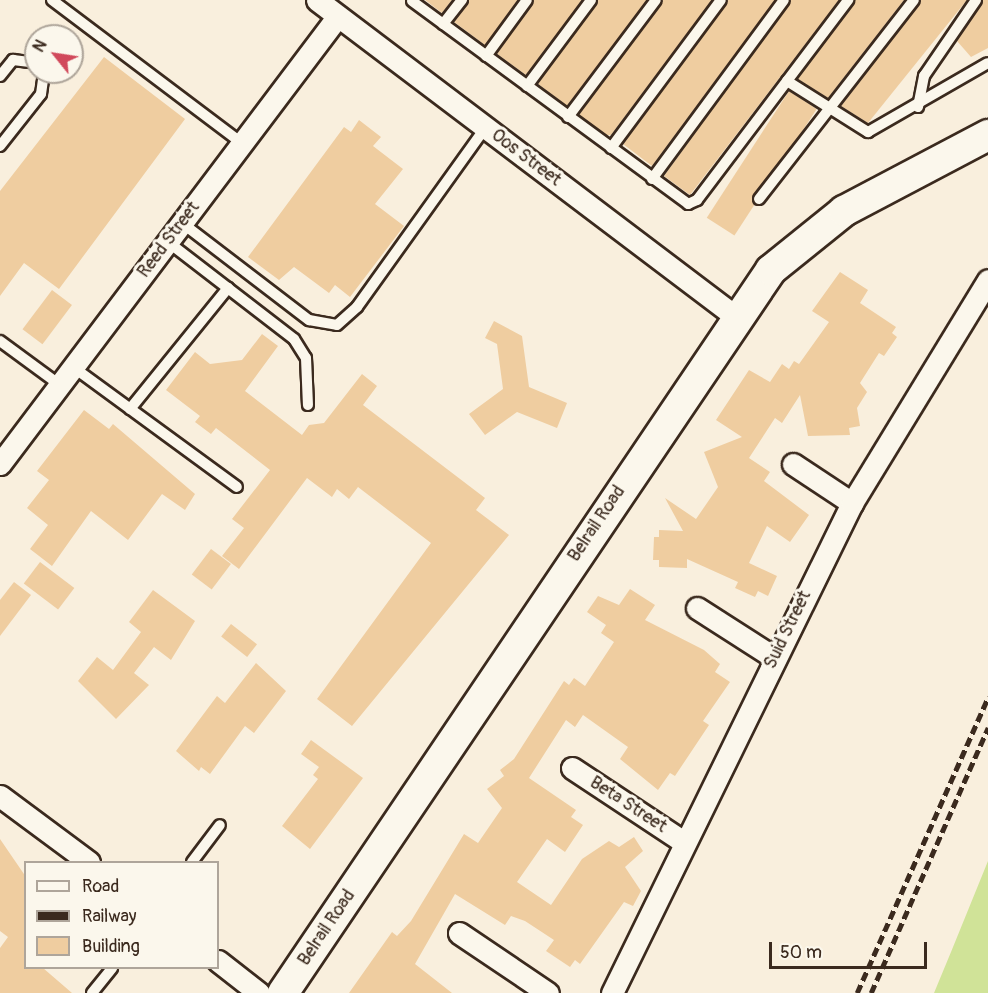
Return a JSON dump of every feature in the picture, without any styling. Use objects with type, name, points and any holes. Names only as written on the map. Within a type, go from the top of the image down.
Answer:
[{"type":"street","name":"Oos Street","points":[[317,0],[735,316]]},
{"type":"street","name":"Reed Street","points":[[0,464],[338,16]]},
{"type":"street","name":"Belrail Road","points":[[283,993],[735,316],[771,270],[816,229],[988,135]]},
{"type":"street","name":"Suid Street","points":[[612,993],[852,502],[988,280]]},
{"type":"street","points":[[793,464],[852,502]]},
{"type":"street","points":[[697,609],[775,658]]},
{"type":"street","name":"Beta Street","points":[[572,768],[684,842]]},
{"type":"street","points":[[0,796],[88,861]]},
{"type":"street","points":[[459,933],[548,993]]},
{"type":"street","points":[[219,962],[259,993]]},
{"type":"lane","points":[[52,0],[242,143]]},
{"type":"lane","points":[[443,24],[462,0]]},
{"type":"lane","points":[[486,56],[527,0]]},
{"type":"lane","points":[[527,86],[591,0]]},
{"type":"lane","points":[[568,117],[656,0]]},
{"type":"lane","points":[[611,148],[721,0]]},
{"type":"lane","points":[[652,178],[784,0]]},
{"type":"lane","points":[[412,1],[686,203],[698,200],[848,0]]},
{"type":"lane","points":[[759,199],[914,0]]},
{"type":"lane","points":[[918,107],[924,76],[976,0]]},
{"type":"lane","points":[[0,76],[13,60],[24,61]]},
{"type":"lane","points":[[788,81],[829,110],[868,132],[918,107],[988,63]]},
{"type":"lane","points":[[0,146],[40,94],[42,84]]},
{"type":"lane","points":[[182,223],[309,320],[337,326],[357,307],[485,128]]},
{"type":"lane","points":[[168,242],[301,348],[308,405]]},
{"type":"lane","points":[[130,409],[228,288]]},
{"type":"lane","points":[[0,341],[60,385]]},
{"type":"lane","points":[[73,367],[237,487]]},
{"type":"lane","points":[[193,861],[220,825]]},
{"type":"lane","points":[[92,993],[111,969]]},
{"type":"green space","points":[[988,861],[988,993],[934,993],[951,952]]},
{"type":"building","points":[[425,0],[452,0],[442,13]]},
{"type":"building","points":[[469,0],[518,0],[485,45],[454,22]]},
{"type":"building","points":[[534,0],[582,0],[526,75],[497,54]]},
{"type":"building","points":[[598,0],[647,0],[567,106],[538,84]]},
{"type":"building","points":[[663,0],[712,0],[611,135],[606,135],[579,115]]},
{"type":"building","points":[[728,0],[775,0],[652,166],[623,144]]},
{"type":"building","points":[[791,0],[839,0],[690,195],[664,176]]},
{"type":"building","points":[[855,0],[904,0],[828,98],[798,79]]},
{"type":"building","points":[[921,0],[967,0],[868,123],[841,106]]},
{"type":"building","points":[[983,0],[988,0],[988,48],[971,57],[957,41]]},
{"type":"building","points":[[104,57],[185,119],[59,289],[24,263],[0,296],[0,191]]},
{"type":"building","points":[[789,91],[817,109],[734,236],[707,218]]},
{"type":"building","points":[[359,120],[381,137],[373,146],[403,169],[375,204],[404,226],[350,297],[335,285],[329,293],[294,267],[279,280],[248,257],[344,127],[351,132]]},
{"type":"building","points":[[840,272],[868,290],[860,303],[896,327],[892,333],[897,337],[884,356],[879,353],[860,383],[867,392],[857,408],[860,426],[849,428],[850,435],[808,436],[800,395],[782,423],[775,418],[749,458],[770,472],[764,481],[809,515],[790,542],[767,526],[749,563],[777,576],[768,596],[758,591],[755,597],[735,588],[738,582],[687,559],[687,568],[659,567],[659,560],[653,560],[654,537],[659,537],[659,530],[683,531],[665,498],[696,519],[718,487],[704,452],[742,437],[716,420],[749,370],[770,382],[782,364],[789,369],[794,361],[799,364],[829,322],[812,311]]},
{"type":"building","points":[[52,290],[72,305],[42,344],[23,329]]},
{"type":"building","points":[[494,321],[522,336],[529,387],[567,403],[557,428],[517,412],[485,435],[469,414],[503,389],[497,344],[485,338]]},
{"type":"building","points":[[262,334],[278,346],[245,391],[302,435],[309,425],[324,423],[362,374],[377,386],[363,405],[485,498],[476,510],[509,535],[352,726],[317,699],[431,543],[358,487],[349,499],[337,489],[332,497],[307,478],[239,569],[222,556],[244,528],[232,519],[270,470],[216,428],[211,434],[195,422],[200,416],[166,390],[195,352],[210,364],[242,360]]},
{"type":"building","points":[[84,410],[109,429],[113,424],[195,494],[185,510],[162,494],[128,540],[91,511],[52,566],[30,549],[48,525],[27,508],[49,480],[37,471]]},
{"type":"building","points":[[211,549],[231,564],[212,590],[192,575]]},
{"type":"building","points":[[40,562],[74,588],[58,609],[24,584]]},
{"type":"building","points":[[14,582],[31,595],[0,636],[0,600]]},
{"type":"building","points":[[630,589],[655,605],[645,620],[704,650],[720,664],[715,672],[730,682],[703,721],[709,725],[675,776],[670,773],[658,790],[620,759],[628,747],[583,715],[575,727],[566,720],[529,778],[576,810],[571,817],[583,825],[565,852],[547,839],[517,882],[551,905],[582,859],[609,841],[619,847],[634,837],[643,851],[625,867],[641,891],[633,906],[624,902],[580,964],[575,960],[570,967],[546,951],[554,940],[525,921],[511,916],[505,925],[455,894],[415,964],[452,993],[349,993],[392,932],[397,936],[411,921],[464,834],[478,843],[502,808],[487,789],[504,776],[500,770],[514,759],[564,681],[569,685],[574,678],[585,686],[614,642],[601,633],[606,625],[587,612],[598,596],[619,605]]},
{"type":"building","points":[[153,590],[195,621],[171,660],[154,647],[134,673],[149,685],[116,719],[78,681],[97,657],[113,670],[141,632],[129,622]]},
{"type":"building","points":[[231,624],[257,644],[247,657],[221,637]]},
{"type":"building","points":[[256,663],[286,691],[254,733],[245,726],[210,774],[201,767],[199,771],[176,751],[217,696],[225,703]]},
{"type":"building","points":[[311,740],[363,778],[310,849],[282,826],[318,779],[313,775],[319,767],[301,754]]},
{"type":"building","points":[[0,839],[24,874],[24,969],[44,969],[72,993],[0,993],[0,948],[8,937],[0,931]]},
{"type":"railway","points":[[857,993],[988,697]]},
{"type":"railway","points":[[871,993],[988,728]]}]
